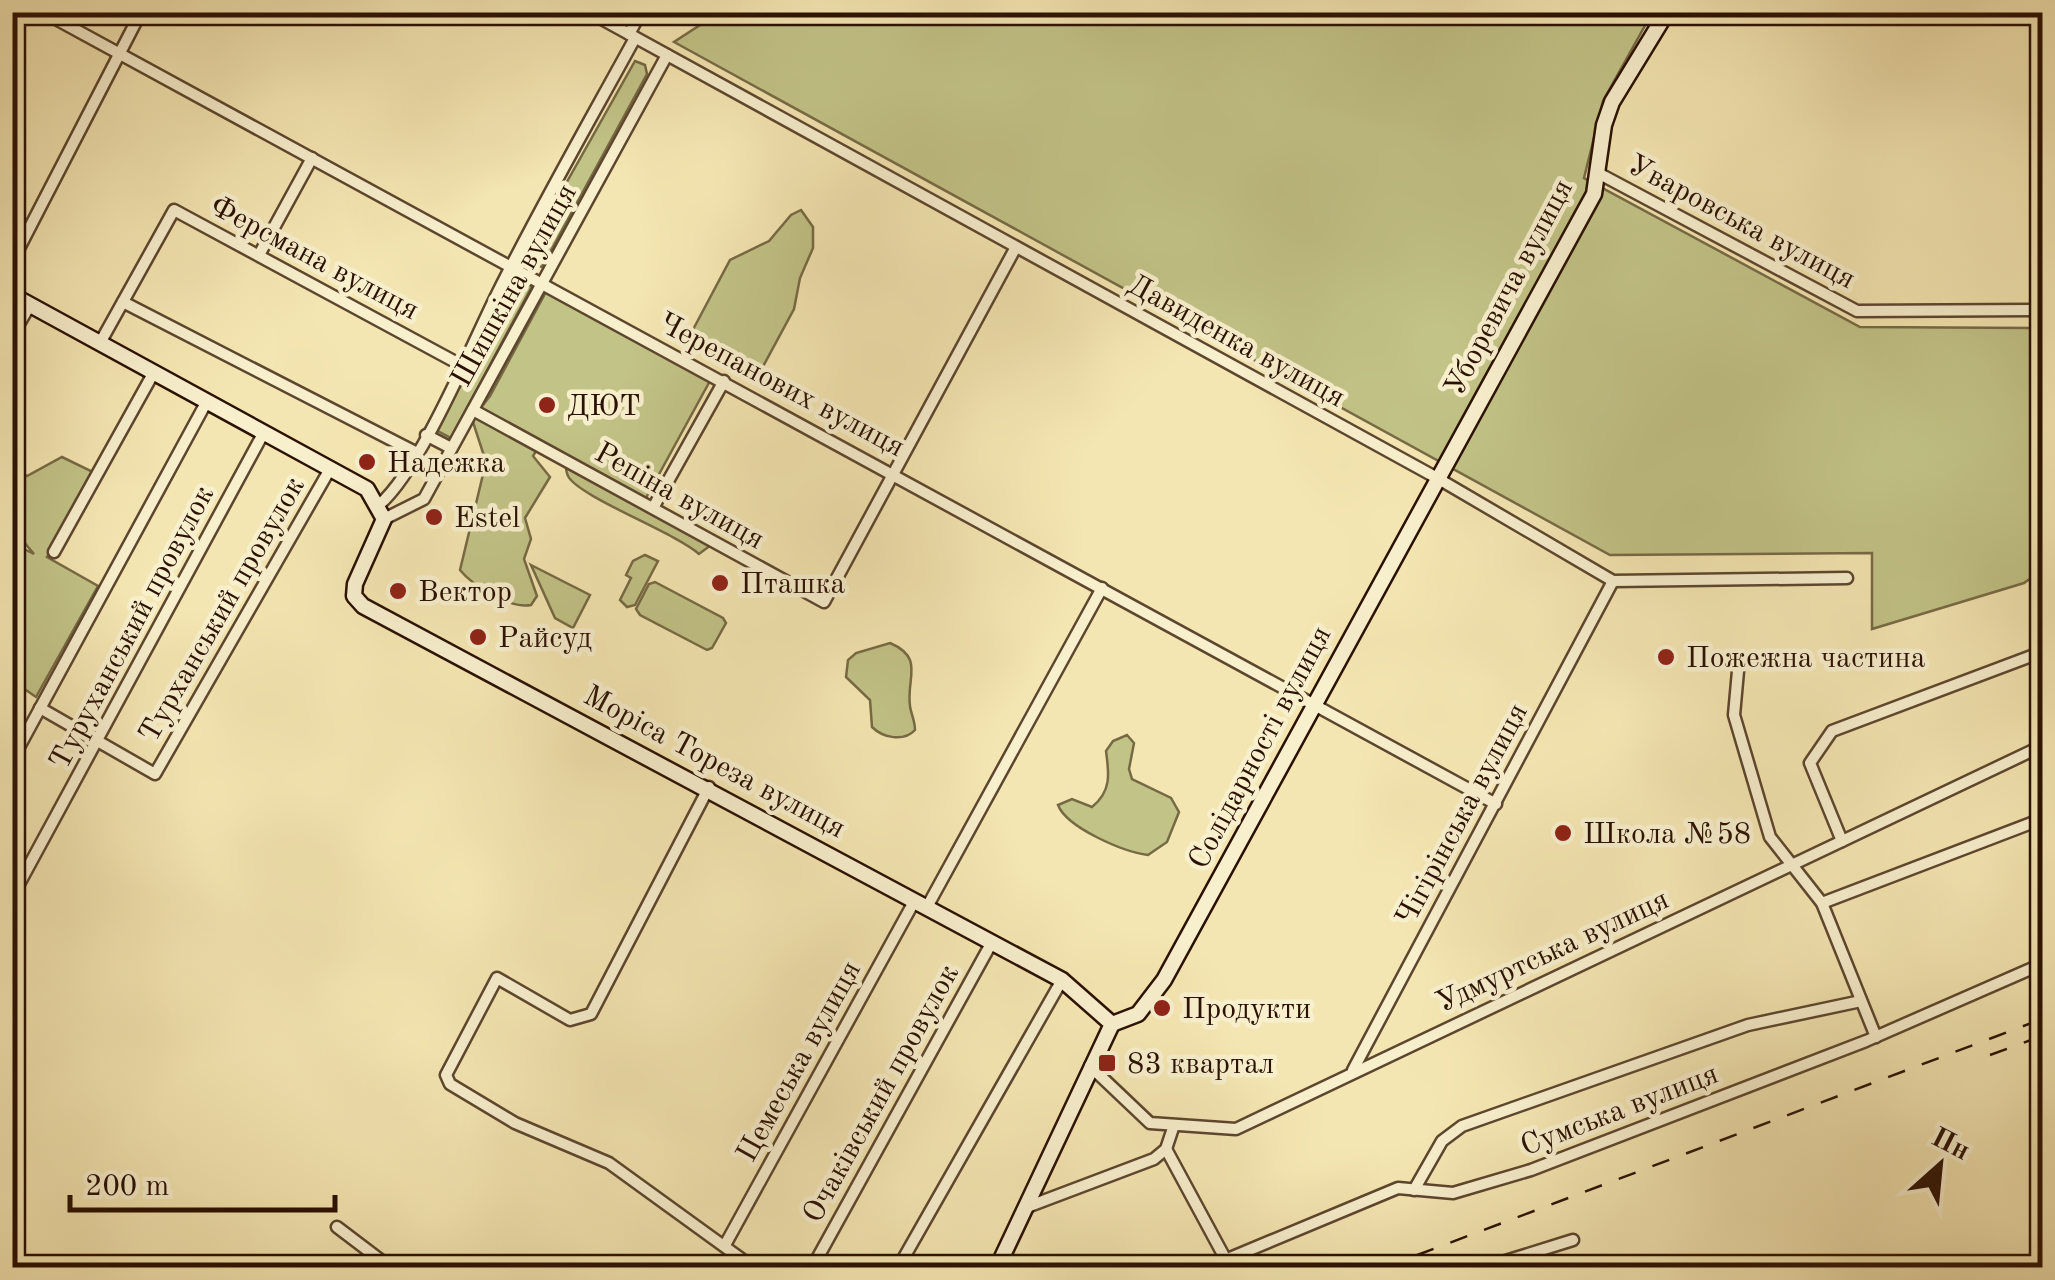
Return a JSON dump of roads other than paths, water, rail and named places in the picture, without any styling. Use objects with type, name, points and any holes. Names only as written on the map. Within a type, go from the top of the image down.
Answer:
[{"type":"street","points":[[12,27],[20,12]]},
{"type":"street","name":"Черепанових вулиця","points":[[43,12],[1496,804]]},
{"type":"street","points":[[12,262],[141,12]]},
{"type":"street","name":"Давиденка вулиця","points":[[590,12],[1437,478],[1613,581]]},
{"type":"street","points":[[12,295],[368,489],[382,512],[426,435],[641,12]]},
{"type":"street","name":"Уборевича вулиця","points":[[1437,478],[1594,194],[1604,125],[1612,102],[1667,12]]},
{"type":"street","name":"Шишкiна вулиця","points":[[382,512],[424,500],[667,55]]},
{"type":"street","points":[[259,255],[312,158]]},
{"type":"street","name":"Уваровська вулиця","points":[[1598,173],[1858,311],[2042,310]]},
{"type":"street","name":"Ферсмана вулиця","points":[[100,343],[174,210],[462,365]]},
{"type":"street","name":"Репiна вулиця","points":[[473,410],[824,602],[1016,247]]},
{"type":"street","points":[[123,302],[416,453]]},
{"type":"street","points":[[12,336],[30,305]]},
{"type":"street","points":[[54,552],[154,372]]},
{"type":"street","points":[[652,508],[724,381]]},
{"type":"street","points":[[12,760],[207,402]]},
{"type":"street","name":"Туруханський провулок","points":[[12,898],[264,432]]},
{"type":"street","points":[[426,435],[451,448]]},
{"type":"street","name":"Турханський провулок","points":[[99,742],[155,774],[330,468]]},
{"type":"street","name":"Солідарності вулиця","points":[[997,1268],[1112,1024],[1138,1014],[1164,980],[1437,478]]},
{"type":"street","name":"Моріса Тореза вулиця","points":[[382,512],[355,584],[354,596],[363,606],[709,787],[1062,980],[1087,997],[1112,1024]]},
{"type":"street","points":[[1613,581],[1847,578]]},
{"type":"street","name":"Чiгiрiнська вулиця","points":[[1353,1070],[1613,581]]},
{"type":"street","name":"Цемеська вулиця","points":[[725,1246],[1102,588]]},
{"type":"street","points":[[1842,841],[1810,763],[1832,731],[2042,652]]},
{"type":"street","points":[[1738,671],[1734,715],[1770,837],[1822,902],[1876,1036]]},
{"type":"street","points":[[40,708],[99,742]]},
{"type":"street","name":"Удмуртська вулиця","points":[[1090,1066],[1150,1122],[1173,1128],[1236,1129],[1353,1070],[2042,746]]},
{"type":"street","points":[[709,787],[591,1014],[570,1020],[498,978],[448,1066],[450,1084],[515,1122],[609,1163],[754,1268]]},
{"type":"street","points":[[1822,902],[2042,819]]},
{"type":"street","name":"Очакiвський провулок","points":[[812,1268],[992,942]]},
{"type":"street","name":"Сумська вулиця","points":[[1206,1268],[1398,1188],[1454,1194],[1531,1170],[1876,1036],[2042,964]]},
{"type":"street","points":[[898,1268],[1062,980]]},
{"type":"street","points":[[1414,1190],[1442,1141],[1462,1126],[1748,1025],[1862,1001]]},
{"type":"street","points":[[1026,1206],[1154,1159],[1166,1150],[1173,1128]]},
{"type":"street","points":[[1166,1150],[1226,1260]]},
{"type":"street","points":[[337,1227],[391,1268]]},
{"type":"street","points":[[1483,1268],[1573,1240]]},
{"type":"railway","points":[[1383,1268],[2042,1019]]},
{"type":"railway","points":[[1990,1055],[2042,1036]]},
{"type":"place","name":"ДЮТ","points":[[547,405]]},
{"type":"place","name":"Надежка","points":[[367,462]]},
{"type":"place","name":"Estel","points":[[434,517]]},
{"type":"place","name":"Пташка","points":[[720,583]]},
{"type":"place","name":"Вектор","points":[[398,591]]},
{"type":"place","name":"Райсуд","points":[[478,637]]},
{"type":"place","name":"Пожежна частина","points":[[1666,657]]},
{"type":"place","name":"Школа №58","points":[[1563,833]]},
{"type":"place","name":"Продукти","points":[[1162,1008]]},
{"type":"place","name":"83 квартал","points":[[1107,1063]]}]
